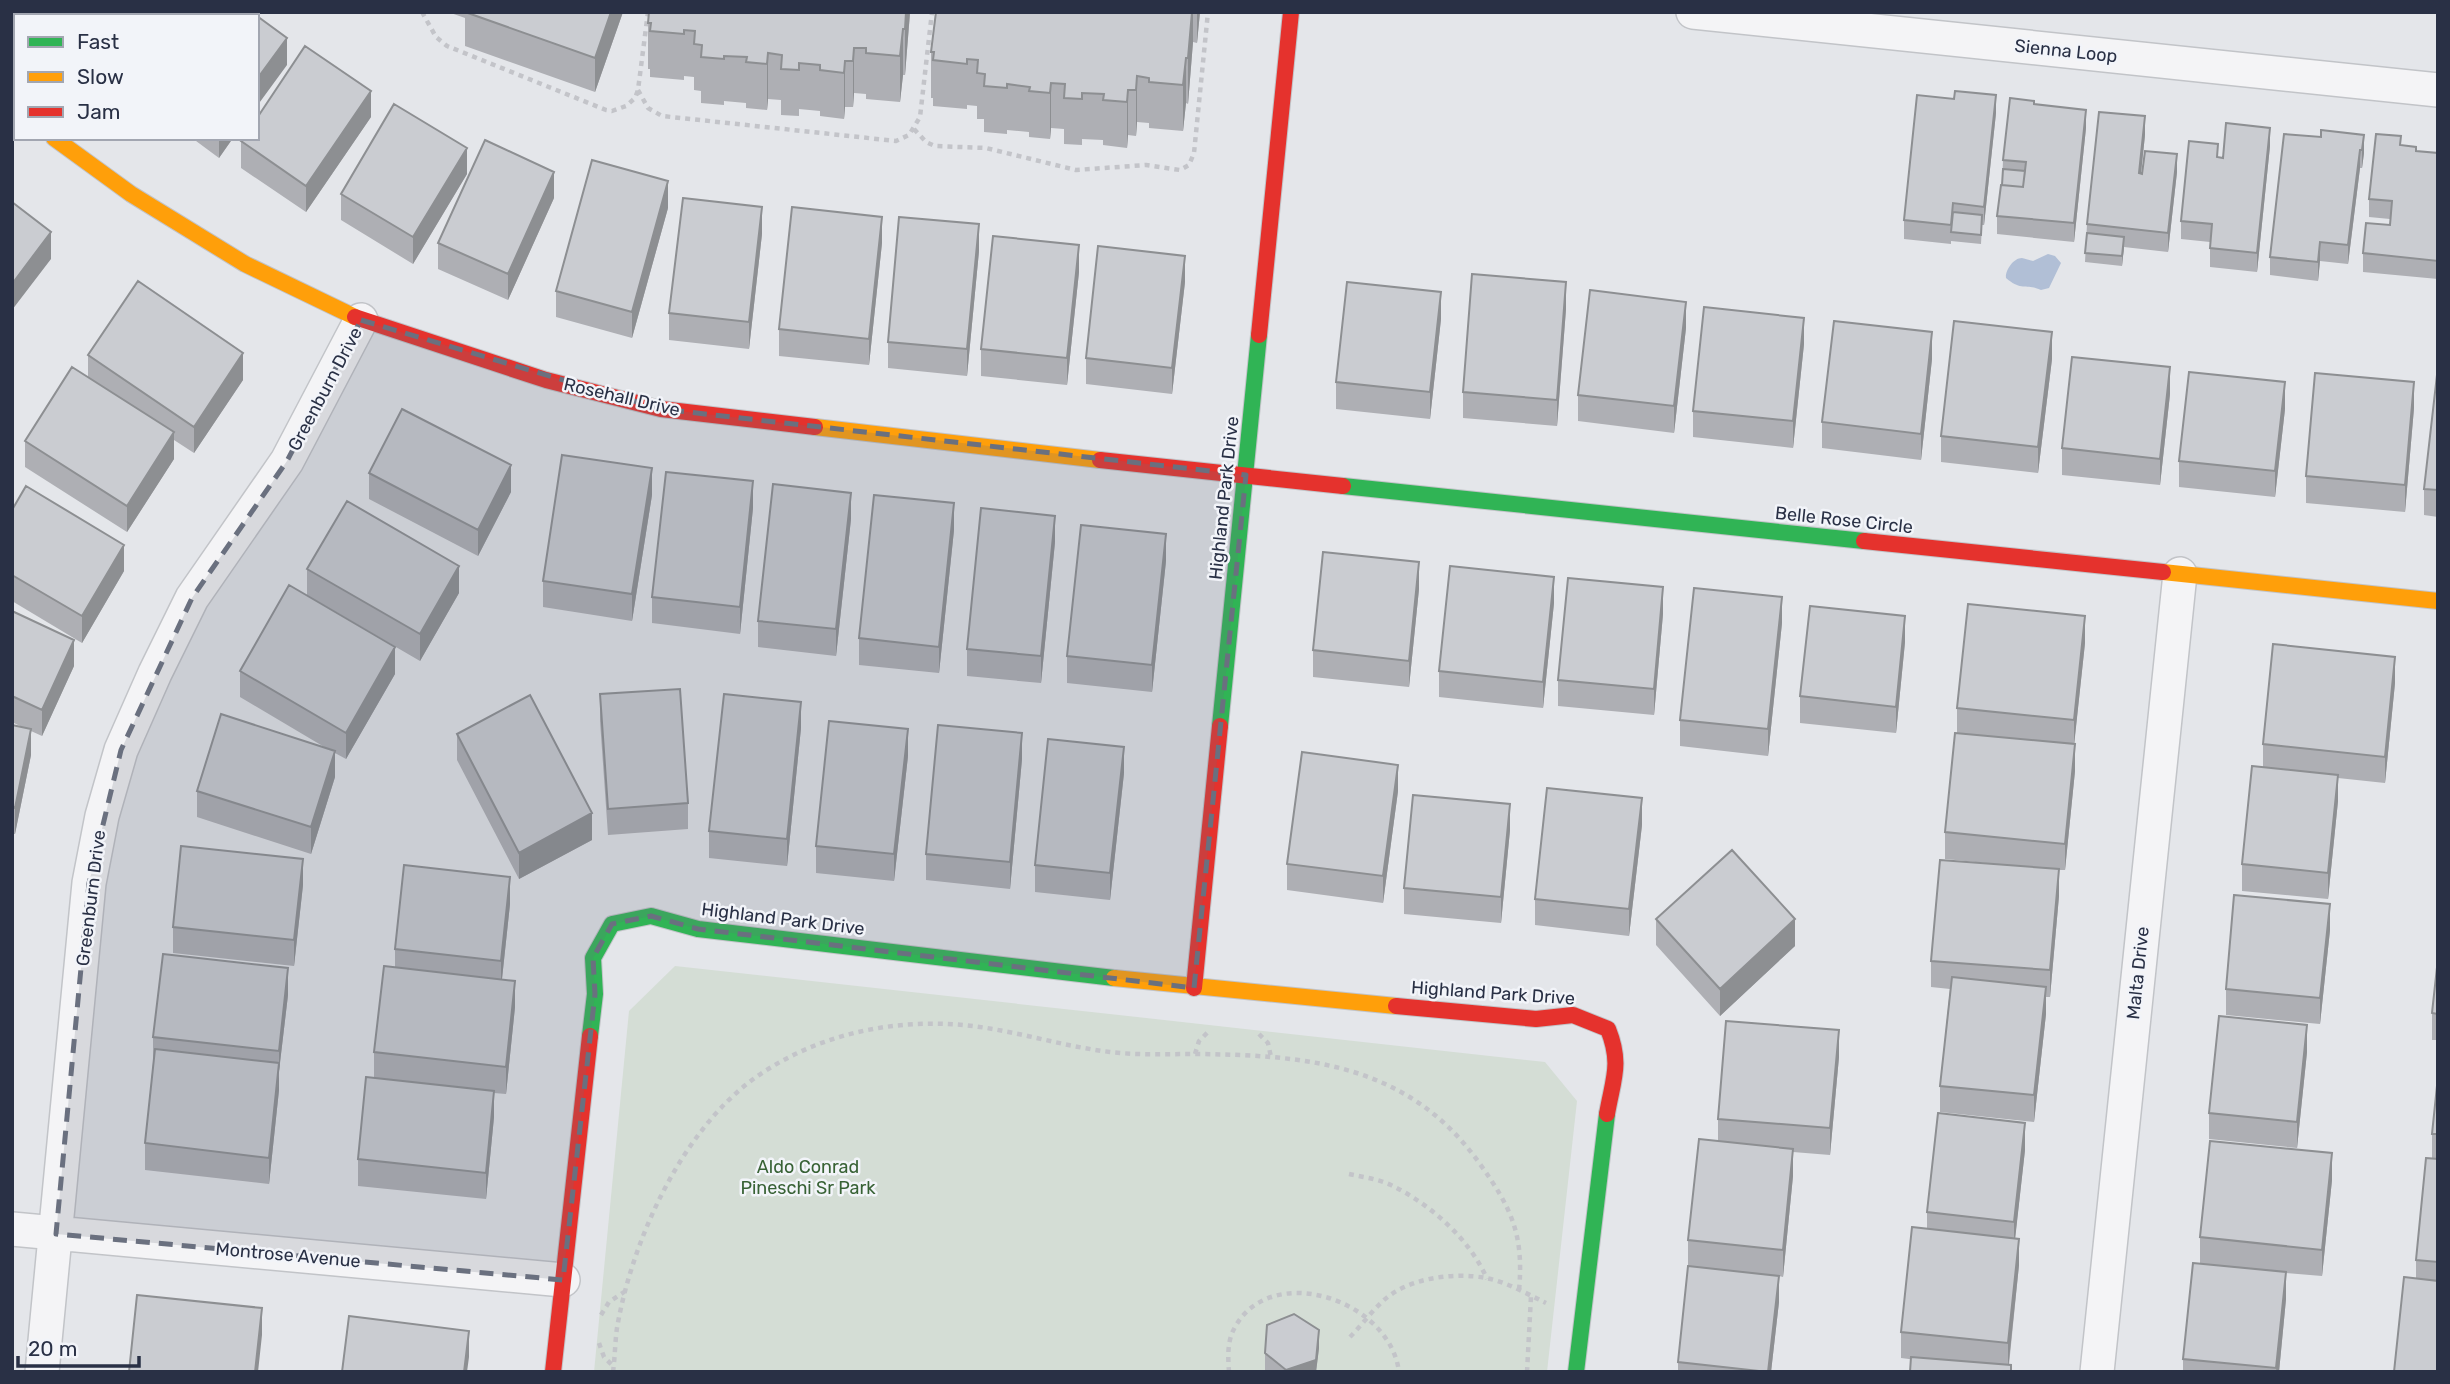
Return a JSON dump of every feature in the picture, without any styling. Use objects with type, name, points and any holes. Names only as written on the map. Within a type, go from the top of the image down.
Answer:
[{"type":"street","name":"Highland Park Drive","points":[[1194,988],[1291,12]]},
{"type":"street","name":"Sienna Loop","points":[[1693,12],[2438,90]]},
{"type":"street","name":"Rosehall Drive","points":[[57,140],[131,194],[245,264],[361,320],[546,380],[661,410],[1246,475]]},
{"type":"street","name":"Greenburn Drive","points":[[42,1372],[89,883],[102,816],[121,750],[192,598],[288,461],[361,320]]},
{"type":"street","name":"Belle Rose Circle","points":[[1246,475],[2438,601]]},
{"type":"street","name":"Malta Drive","points":[[2097,1372],[2180,574]]},
{"type":"street","name":"Highland Park Drive","points":[[553,1372],[595,995],[593,958],[612,924],[650,916],[698,929],[1194,988],[1536,1019],[1573,1015],[1608,1029],[1616,1049],[1616,1069],[1607,1112],[1576,1372]]},
{"type":"street","name":"Montrose Avenue","points":[[12,1229],[563,1280]]},
{"type":"path","points":[[422,12],[436,37],[447,46],[596,107],[612,111],[626,106],[635,98],[638,90],[648,12]]},
{"type":"path","points":[[638,90],[648,108],[662,116],[887,141],[903,138],[914,129],[920,117],[932,12]]},
{"type":"path","points":[[914,129],[926,142],[934,146],[986,148],[1061,167],[1099,169],[1146,165],[1180,170],[1191,161],[1194,153],[1208,12]]},
{"type":"path","points":[[614,1369],[617,1329],[625,1292],[656,1203],[693,1141],[735,1095],[753,1080],[792,1056],[842,1036],[900,1024],[935,1024],[1012,1032],[1119,1053],[1265,1056],[1307,1061],[1374,1077],[1425,1105],[1468,1149],[1501,1194],[1513,1220],[1519,1242],[1519,1291]]},
{"type":"path","points":[[1349,1174],[1391,1185],[1437,1216],[1468,1247],[1488,1279]]},
{"type":"path","points":[[1350,1337],[1383,1300],[1422,1280],[1455,1277],[1488,1279],[1554,1307],[1581,1315]]},
{"type":"path","points":[[599,1319],[609,1302],[625,1292]]},
{"type":"path","points":[[1229,1372],[1227,1352],[1233,1330],[1244,1316],[1260,1303],[1290,1294],[1312,1295],[1350,1305],[1369,1318],[1391,1344],[1399,1372]]},
{"type":"path","points":[[1527,1372],[1531,1296]]},
{"type":"path","points":[[597,1335],[604,1357],[614,1369]]},
{"type":"highlighted area","points":[[361,320],[661,409],[1246,475],[1194,988],[698,929],[651,916],[612,924],[593,958],[595,994],[563,1280],[56,1234],[89,883],[121,750],[192,598],[287,461]]},
{"type":"green space","name":"Aldo Conrad Pineschi Sr Park","points":[[675,966],[1545,1062],[1577,1101],[1547,1372],[594,1372],[629,1011]]},
{"type":"water","points":[[2048,254],[2055,256],[2061,263],[2049,288],[2041,290],[2020,286],[2006,278],[2008,269],[2016,260],[2022,258],[2033,261]]},
{"type":"building","points":[[62,12],[169,12],[168,14],[60,14]]},
{"type":"building","points":[[252,12],[254,14],[201,14]]},
{"type":"building","points":[[465,12],[611,12],[595,58]]},
{"type":"building","points":[[649,12],[906,12],[900,56],[866,53],[866,48],[854,48],[853,61],[845,61],[844,73],[820,70],[820,65],[799,63],[799,70],[781,69],[782,55],[768,53],[767,64],[746,62],[747,57],[701,57],[702,45],[694,44],[695,31],[684,30],[684,34],[650,31]]},
{"type":"building","points":[[936,12],[1192,12],[1183,85],[1149,82],[1149,78],[1137,76],[1136,90],[1128,90],[1127,102],[1103,100],[1104,94],[1082,93],[1082,99],[1064,98],[1065,84],[1051,83],[1050,93],[1029,91],[1030,87],[1007,84],[1007,88],[984,86],[985,74],[977,73],[978,60],[967,59],[967,64],[933,60],[934,52],[931,52]]},
{"type":"building","points":[[259,17],[287,38],[259,76]]},
{"type":"building","points":[[305,46],[371,91],[306,186],[241,141],[259,140],[259,115]]},
{"type":"building","points":[[1955,91],[1996,95],[1984,207],[1953,203],[1951,225],[1904,220],[1917,95],[1954,99]]},
{"type":"building","points":[[2010,98],[2034,101],[2034,104],[2086,110],[2074,223],[1997,216],[2001,185],[2023,187],[2026,162],[2003,160]]},
{"type":"building","points":[[394,104],[467,148],[413,237],[341,194]]},
{"type":"building","points":[[2099,112],[2145,116],[2139,173],[2142,174],[2145,151],[2177,154],[2168,233],[2087,224]]},
{"type":"building","points":[[2226,123],[2270,128],[2257,253],[2210,248],[2212,224],[2181,221],[2189,141],[2218,144],[2217,157],[2223,158]]},
{"type":"building","points":[[2321,130],[2364,135],[2348,245],[2320,242],[2318,262],[2270,257],[2284,134],[2321,137]]},
{"type":"building","points":[[2376,134],[2401,136],[2400,145],[2416,147],[2416,151],[2438,153],[2438,261],[2363,253],[2366,223],[2390,225],[2392,201],[2369,199]]},
{"type":"building","points":[[485,140],[554,172],[508,274],[438,243]]},
{"type":"building","points":[[592,160],[668,181],[632,312],[556,291]]},
{"type":"building","points":[[2003,169],[2025,171],[2023,187],[2002,185]]},
{"type":"building","points":[[683,198],[762,207],[749,322],[669,313]]},
{"type":"building","points":[[12,202],[51,232],[12,284]]},
{"type":"building","points":[[792,207],[882,217],[869,339],[779,329]]},
{"type":"building","points":[[1953,212],[1982,215],[1981,235],[1951,232]]},
{"type":"building","points":[[899,217],[979,224],[967,349],[888,342]]},
{"type":"building","points":[[2087,233],[2124,237],[2122,256],[2085,253]]},
{"type":"building","points":[[993,236],[1079,245],[1067,358],[981,349]]},
{"type":"building","points":[[1098,246],[1185,256],[1172,368],[1086,358]]},
{"type":"building","points":[[1472,274],[1566,282],[1557,400],[1463,392]]},
{"type":"building","points":[[138,281],[243,353],[194,427],[88,355]]},
{"type":"building","points":[[1347,282],[1441,292],[1430,392],[1336,382]]},
{"type":"building","points":[[1590,290],[1686,302],[1674,406],[1578,395]]},
{"type":"building","points":[[1704,307],[1804,318],[1793,421],[1693,411]]},
{"type":"building","points":[[1834,321],[1932,332],[1921,434],[1822,422]]},
{"type":"building","points":[[1954,321],[2052,332],[2038,447],[1941,436]]},
{"type":"building","points":[[2072,357],[2170,367],[2160,459],[2062,448]]},
{"type":"building","points":[[2438,366],[2438,490],[2424,489]]},
{"type":"building","points":[[72,367],[174,432],[127,506],[25,441]]},
{"type":"building","points":[[2189,372],[2285,382],[2275,471],[2179,461]]},
{"type":"building","points":[[2315,373],[2414,382],[2405,485],[2306,476]]},
{"type":"building","points":[[402,409],[511,465],[478,530],[369,473]]},
{"type":"building","points":[[562,455],[652,468],[632,594],[543,581]]},
{"type":"building","points":[[666,472],[753,481],[740,607],[652,597]]},
{"type":"building","points":[[773,484],[851,493],[836,629],[758,621]]},
{"type":"building","points":[[26,486],[124,545],[82,616],[12,575],[12,510]]},
{"type":"building","points":[[874,495],[954,503],[939,647],[859,638]]},
{"type":"building","points":[[347,501],[459,566],[420,634],[307,569]]},
{"type":"building","points":[[981,508],[1055,516],[1041,656],[967,649]]},
{"type":"building","points":[[1081,525],[1166,534],[1152,665],[1067,656]]},
{"type":"building","points":[[1323,552],[1419,562],[1409,661],[1313,650]]},
{"type":"building","points":[[1450,566],[1554,577],[1543,682],[1439,671]]},
{"type":"building","points":[[1568,578],[1663,587],[1654,689],[1558,680]]},
{"type":"building","points":[[289,585],[395,647],[346,733],[240,671]]},
{"type":"building","points":[[1694,588],[1782,597],[1768,729],[1680,720]]},
{"type":"building","points":[[1968,604],[2085,616],[2074,720],[1957,708]]},
{"type":"building","points":[[1810,606],[1905,616],[1896,707],[1800,696]]},
{"type":"building","points":[[12,611],[74,640],[42,710],[12,696]]},
{"type":"building","points":[[2273,644],[2395,657],[2385,757],[2263,744]]},
{"type":"building","points":[[680,689],[688,803],[608,809],[600,694]]},
{"type":"building","points":[[724,694],[801,702],[787,839],[709,831]]},
{"type":"building","points":[[530,695],[592,813],[519,853],[457,734]]},
{"type":"building","points":[[221,714],[335,751],[311,827],[197,791]]},
{"type":"building","points":[[829,721],[908,729],[894,854],[816,846]]},
{"type":"building","points":[[12,725],[31,729],[15,808],[12,807]]},
{"type":"building","points":[[938,725],[1022,733],[1010,862],[926,854]]},
{"type":"building","points":[[1955,733],[2075,744],[2065,844],[1945,832]]},
{"type":"building","points":[[1048,739],[1124,747],[1110,873],[1035,865]]},
{"type":"building","points":[[1302,752],[1398,765],[1383,876],[1287,864]]},
{"type":"building","points":[[2252,766],[2338,775],[2328,873],[2242,864]]},
{"type":"building","points":[[1547,788],[1642,798],[1629,909],[1535,899]]},
{"type":"building","points":[[1413,795],[1510,804],[1501,897],[1404,888]]},
{"type":"building","points":[[181,846],[303,859],[294,940],[173,927]]},
{"type":"building","points":[[1732,850],[1795,919],[1720,989],[1656,919]]},
{"type":"building","points":[[1940,860],[2059,869],[2050,970],[1931,961]]},
{"type":"building","points":[[404,865],[510,877],[501,961],[395,949]]},
{"type":"building","points":[[2234,895],[2330,904],[2320,998],[2226,989]]},
{"type":"building","points":[[163,954],[288,968],[279,1051],[153,1037]]},
{"type":"building","points":[[2438,958],[2438,1014],[2432,1013]]},
{"type":"building","points":[[384,966],[515,981],[506,1067],[374,1052]]},
{"type":"building","points":[[1952,977],[2046,987],[2034,1095],[1940,1086]]},
{"type":"building","points":[[2219,1016],[2307,1025],[2297,1122],[2209,1113]]},
{"type":"building","points":[[1726,1021],[1839,1030],[1830,1128],[1718,1119]]},
{"type":"building","points":[[155,1049],[279,1063],[269,1158],[145,1143]]},
{"type":"building","points":[[2438,1076],[2438,1134],[2432,1134]]},
{"type":"building","points":[[366,1077],[494,1091],[486,1173],[358,1159]]},
{"type":"building","points":[[1938,1113],[2025,1123],[2014,1222],[1927,1212]]},
{"type":"building","points":[[1699,1139],[1793,1149],[1783,1250],[1688,1240]]},
{"type":"building","points":[[2210,1141],[2332,1153],[2322,1250],[2200,1237]]},
{"type":"building","points":[[2426,1158],[2438,1159],[2438,1262],[2416,1260]]},
{"type":"building","points":[[1912,1227],[2019,1239],[2008,1343],[1901,1332]]},
{"type":"building","points":[[2193,1263],[2286,1272],[2276,1368],[2183,1359]]},
{"type":"building","points":[[1688,1266],[1779,1276],[1768,1372],[1678,1362]]},
{"type":"building","points":[[2404,1277],[2438,1281],[2438,1372],[2394,1372]]},
{"type":"building","points":[[137,1295],[262,1308],[255,1372],[129,1372]]},
{"type":"building","points":[[1294,1314],[1319,1330],[1316,1360],[1286,1370],[1265,1353],[1267,1325]]},
{"type":"building","points":[[349,1316],[469,1331],[464,1372],[342,1372]]},
{"type":"building","points":[[1911,1357],[2011,1365],[2011,1372],[1910,1372]]},
{"type":"traffic: fast","points":[[1220,726],[1259,335]]},
{"type":"traffic: fast","points":[[1343,486],[1864,541]]},
{"type":"traffic: fast","points":[[590,1036],[595,994],[593,958],[612,924],[651,916],[698,929],[1114,978]]},
{"type":"traffic: fast","points":[[1576,1372],[1607,1114]]},
{"type":"traffic: slow","points":[[57,140],[131,194],[245,264],[355,317]]},
{"type":"traffic: slow","points":[[815,427],[1100,460]]},
{"type":"traffic: slow","points":[[2163,572],[2438,601]]},
{"type":"traffic: slow","points":[[1114,978],[1396,1006]]},
{"type":"traffic: jam","points":[[1259,335],[1291,12]]},
{"type":"traffic: jam","points":[[355,317],[546,380],[661,409],[815,427]]},
{"type":"traffic: jam","points":[[1100,460],[1343,486]]},
{"type":"traffic: jam","points":[[1864,541],[2163,572]]},
{"type":"traffic: jam","points":[[1194,988],[1220,726]]},
{"type":"traffic: jam","points":[[1396,1006],[1536,1019],[1573,1015],[1608,1029],[1615,1062],[1607,1114]]},
{"type":"traffic: jam","points":[[553,1372],[590,1036]]}]
